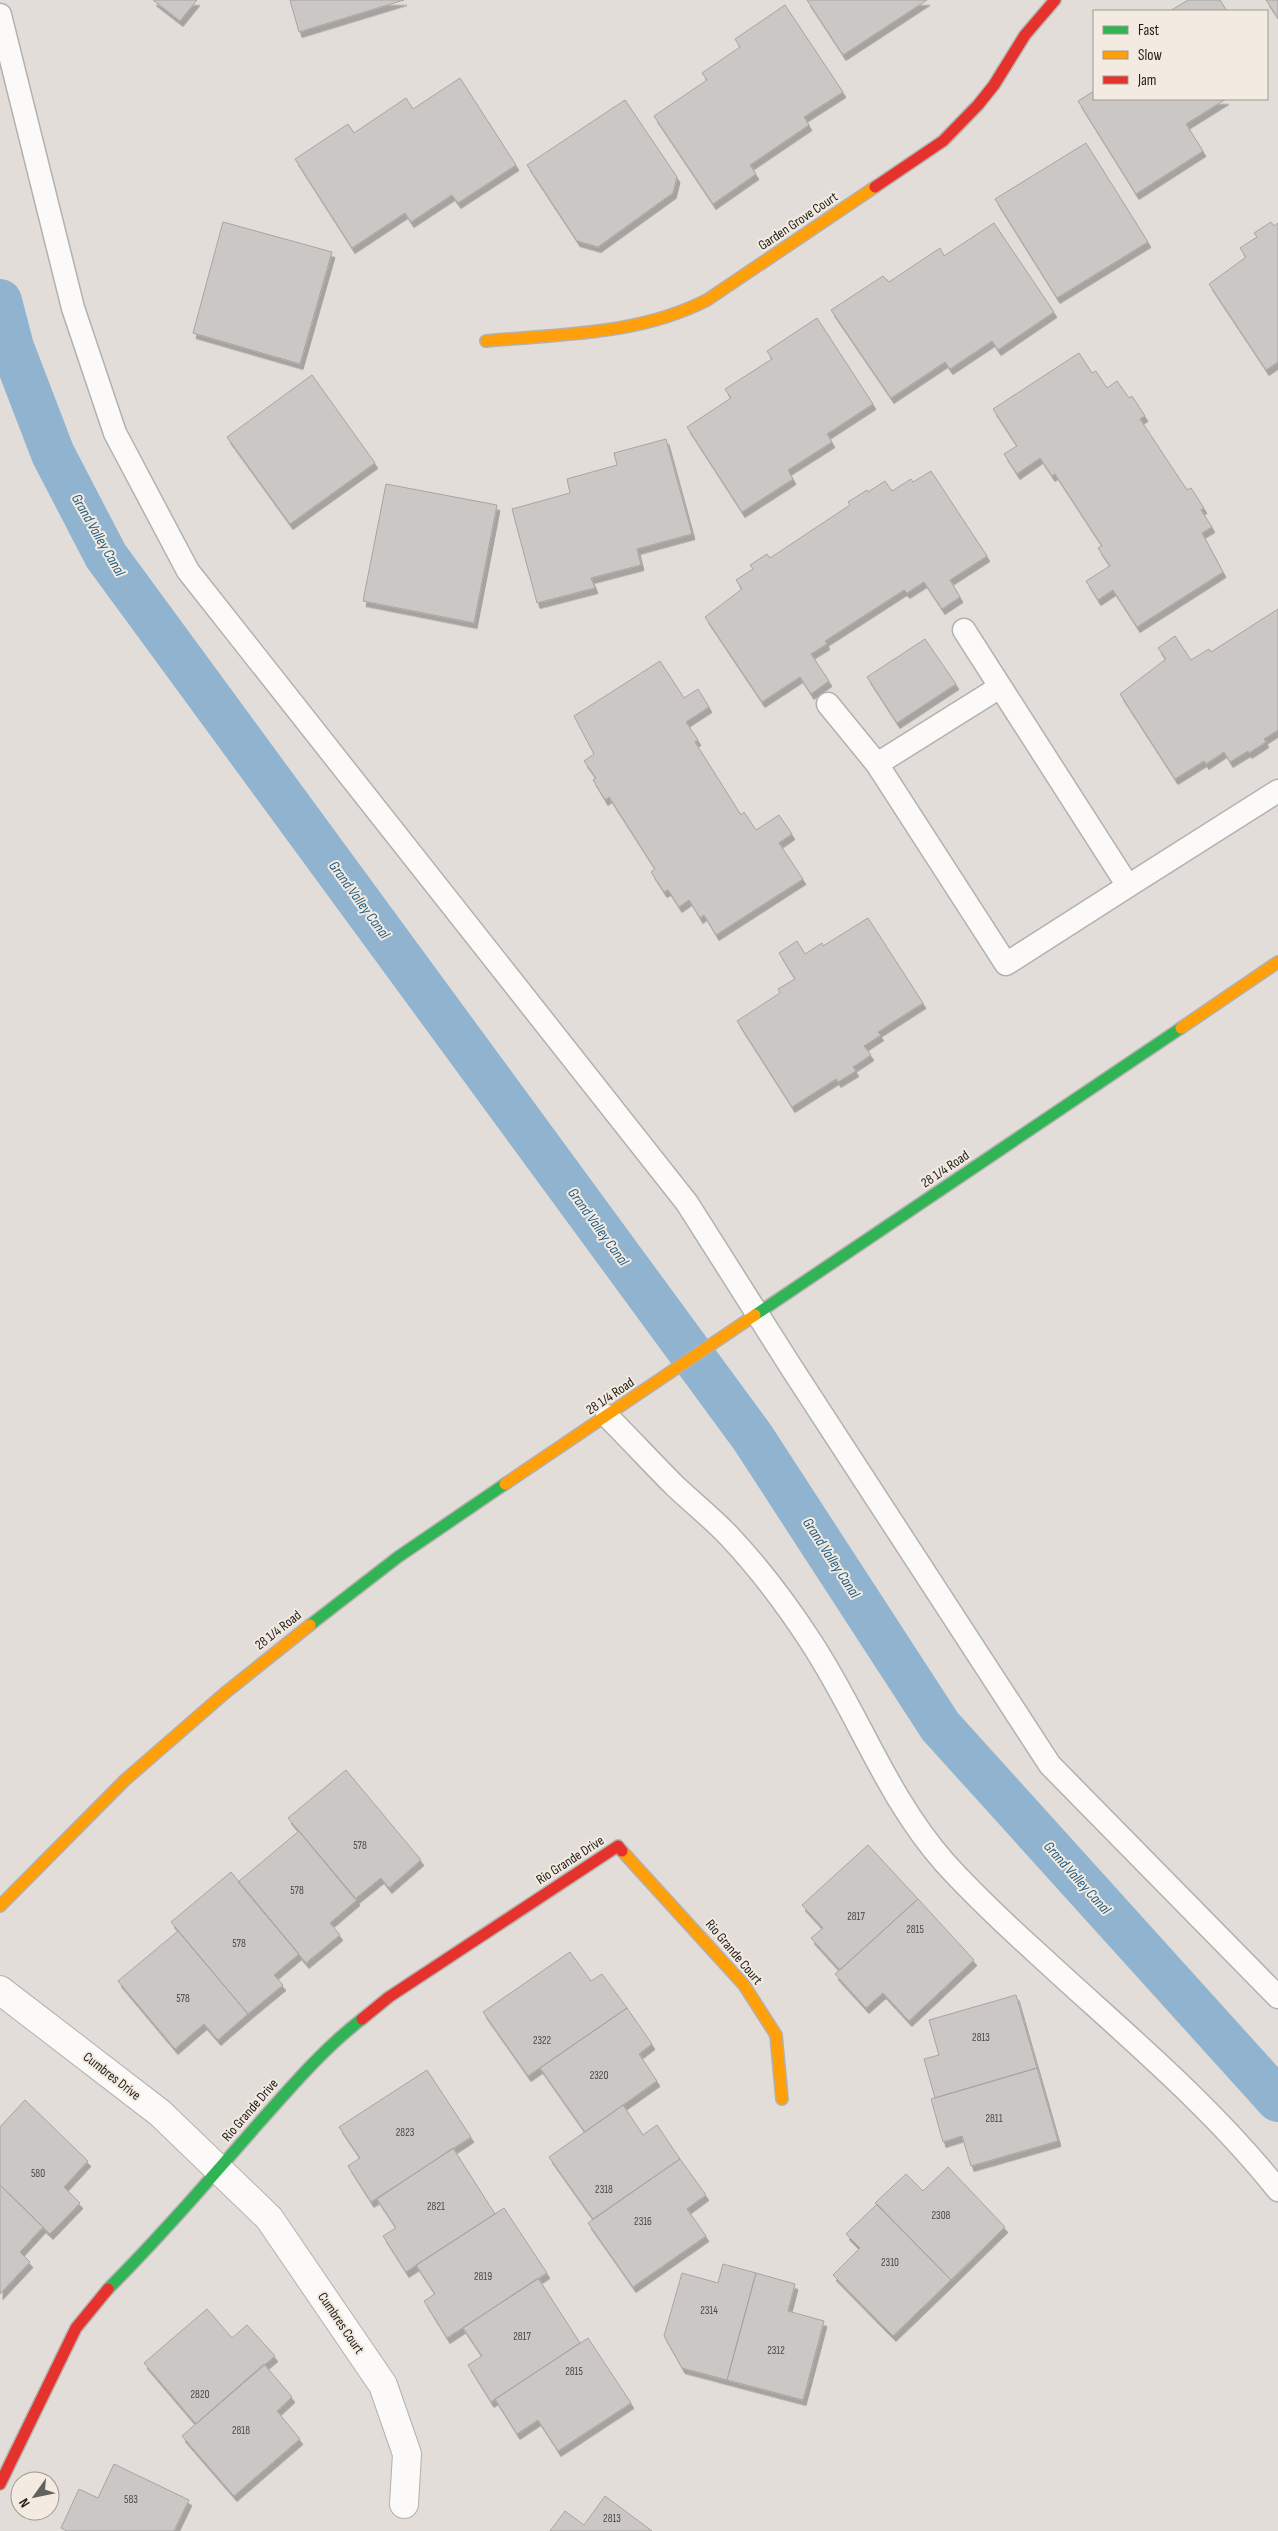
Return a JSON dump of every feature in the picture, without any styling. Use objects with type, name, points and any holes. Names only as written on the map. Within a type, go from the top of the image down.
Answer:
[{"type":"street","name":"Garden Grove Court","points":[[486,340],[627,328],[656,322],[684,312],[707,300],[943,141],[962,125],[984,98],[1025,35],[1054,0]]},
{"type":"street","name":"28 1/4 Road","points":[[0,1906],[124,1781],[278,1649],[398,1557],[1278,962]]},
{"type":"street","name":"Rio Grande Court","points":[[618,1846],[744,1985],[776,2035],[782,2099]]},
{"type":"street","name":"Rio Grande Drive","points":[[0,2484],[76,2328],[100,2297],[139,2258],[302,2073],[342,2034],[389,1997],[618,1846]]},
{"type":"street","name":"Cumbres Drive","points":[[0,1990],[160,2113],[218,2168]]},
{"type":"street","name":"Cumbres Court","points":[[218,2168],[269,2218],[383,2385],[407,2454],[404,2504]]},
{"type":"lane","points":[[0,15],[73,308],[112,424],[188,571],[687,1203],[749,1319],[1050,1765],[1278,1997]]},
{"type":"lane","points":[[964,630],[1128,886]]},
{"type":"lane","points":[[877,764],[1000,687]]},
{"type":"lane","points":[[828,704],[877,764],[1006,964],[1278,791]]},
{"type":"lane","points":[[607,1416],[676,1487],[728,1535],[770,1583],[812,1643],[846,1701],[875,1761],[905,1811],[945,1863],[1007,1925],[1185,2088],[1258,2165],[1278,2190]]},
{"type":"building","points":[[153,0],[197,0],[180,21]]},
{"type":"building","points":[[290,0],[404,0],[299,32]]},
{"type":"building","points":[[807,0],[927,0],[843,55]]},
{"type":"building","points":[[1188,0],[1220,0],[1226,10],[1172,10]]},
{"type":"building","points":[[1266,0],[1278,0],[1278,18]]},
{"type":"building","points":[[785,5],[843,92],[804,117],[809,125],[750,165],[756,174],[713,204],[654,116],[707,80],[702,73],[740,47],[735,39]]},
{"type":"building","points":[[460,78],[516,165],[458,203],[452,195],[411,222],[405,213],[352,248],[295,159],[348,124],[354,133],[406,98],[413,109]]},
{"type":"building","points":[[1093,92],[1093,100],[1224,100],[1186,124],[1203,151],[1136,194],[1078,101]]},
{"type":"building","points":[[625,100],[677,177],[673,193],[598,247],[577,241],[527,165]]},
{"type":"building","points":[[1086,143],[1148,242],[1057,298],[995,199]]},
{"type":"building","points":[[223,222],[332,252],[300,364],[193,333]]},
{"type":"building","points":[[1271,222],[1274,226],[1278,223],[1278,362],[1266,370],[1209,284],[1246,257],[1240,248],[1257,237],[1254,233]]},
{"type":"building","points":[[994,223],[1054,312],[998,350],[992,341],[950,369],[945,362],[891,398],[831,310],[883,276],[889,282],[940,248],[944,256]]},
{"type":"building","points":[[817,318],[873,404],[827,434],[832,442],[788,470],[793,479],[742,512],[687,427],[731,398],[725,389],[772,359],[767,351]]},
{"type":"building","points":[[1079,353],[1092,373],[1096,371],[1107,388],[1117,381],[1129,398],[1132,396],[1145,416],[1140,419],[1187,490],[1191,488],[1204,508],[1201,510],[1212,527],[1202,533],[1223,572],[1137,627],[1113,590],[1098,600],[1086,581],[1110,566],[1098,548],[1102,546],[1055,474],[1052,476],[1040,458],[1017,474],[1004,454],[1017,446],[993,409]]},
{"type":"building","points":[[312,375],[375,463],[290,524],[227,437]]},
{"type":"building","points":[[666,439],[692,534],[637,549],[641,565],[591,578],[595,588],[537,603],[512,509],[570,493],[567,479],[617,465],[614,453]]},
{"type":"building","points":[[931,471],[987,556],[950,580],[960,597],[942,609],[924,582],[907,593],[904,590],[825,641],[827,644],[811,654],[829,681],[811,694],[800,677],[762,702],[705,617],[742,589],[736,580],[753,569],[750,565],[767,554],[770,558],[850,505],[848,502],[867,490],[868,492],[885,481],[892,491],[911,479],[913,482]]},
{"type":"building","points":[[386,484],[497,505],[474,623],[363,601]]},
{"type":"building","points":[[1278,609],[1278,730],[1264,739],[1266,742],[1249,753],[1248,751],[1230,762],[1224,752],[1206,764],[1204,761],[1175,779],[1120,694],[1166,659],[1158,648],[1175,636],[1191,660],[1209,649],[1211,652]]},
{"type":"building","points":[[925,639],[956,684],[897,723],[867,677]]},
{"type":"building","points":[[660,661],[684,698],[698,689],[709,707],[686,722],[698,740],[695,742],[741,815],[744,812],[756,830],[779,815],[792,834],[779,843],[803,879],[716,935],[704,915],[700,918],[689,900],[679,907],[668,890],[664,892],[651,872],[655,869],[609,797],[605,800],[593,780],[596,778],[584,761],[594,754],[574,716]]},
{"type":"building","points":[[868,918],[923,1003],[878,1032],[881,1035],[864,1046],[871,1055],[853,1067],[856,1071],[838,1082],[836,1079],[792,1107],[737,1021],[780,993],[778,989],[795,979],[779,953],[797,941],[805,954],[822,943],[823,946]]},
{"type":"building","points":[[346,1770],[421,1860],[389,1888],[381,1878],[355,1899],[288,1818]]},
{"type":"building","points":[[299,1831],[357,1900],[330,1923],[340,1935],[306,1963],[238,1882]]},
{"type":"building","points":[[868,1845],[918,1899],[840,1970],[811,1938],[823,1928],[802,1905]]},
{"type":"building","points":[[231,1872],[299,1954],[274,1975],[283,1985],[248,2014],[171,1922]]},
{"type":"building","points":[[918,1899],[974,1960],[909,2021],[883,1993],[866,2008],[835,1974]]},
{"type":"building","points":[[178,1931],[248,2014],[218,2040],[204,2024],[175,2049],[118,1981]]},
{"type":"building","points":[[570,1952],[591,1981],[602,1974],[627,2008],[528,2076],[483,2012]]},
{"type":"building","points":[[1016,1995],[1037,2068],[935,2098],[924,2059],[939,2055],[929,2020]]},
{"type":"building","points":[[627,2008],[652,2044],[639,2054],[657,2081],[585,2132],[540,2068]]},
{"type":"building","points":[[1037,2068],[1058,2141],[971,2166],[962,2136],[943,2142],[931,2099]]},
{"type":"building","points":[[427,2070],[471,2137],[371,2202],[348,2166],[360,2158],[339,2127]]},
{"type":"building","points":[[25,2100],[88,2161],[64,2187],[80,2203],[50,2234],[0,2185],[0,2127]]},
{"type":"building","points":[[623,2105],[643,2135],[657,2125],[680,2159],[593,2219],[549,2157]]},
{"type":"building","points":[[453,2148],[495,2214],[406,2272],[383,2236],[396,2228],[377,2199]]},
{"type":"building","points":[[680,2159],[706,2195],[687,2209],[706,2236],[633,2287],[588,2223]]},
{"type":"building","points":[[948,2167],[1005,2227],[951,2280],[875,2203],[906,2174],[923,2191]]},
{"type":"building","points":[[0,2185],[43,2227],[20,2252],[30,2262],[0,2294]]},
{"type":"building","points":[[877,2204],[951,2280],[893,2336],[833,2275],[860,2248],[846,2234]]},
{"type":"building","points":[[504,2208],[547,2273],[447,2338],[424,2301],[435,2294],[416,2265]]},
{"type":"building","points":[[723,2264],[756,2273],[727,2380],[682,2368],[664,2336],[682,2273],[718,2283]]},
{"type":"building","points":[[756,2273],[795,2284],[788,2311],[824,2321],[803,2400],[727,2380]]},
{"type":"building","points":[[538,2278],[580,2343],[491,2402],[468,2365],[482,2356],[463,2328]]},
{"type":"building","points":[[207,2309],[232,2338],[247,2325],[275,2356],[196,2424],[144,2363]]},
{"type":"building","points":[[588,2338],[631,2403],[558,2451],[538,2420],[517,2434],[495,2399]]},
{"type":"building","points":[[264,2364],[292,2397],[277,2411],[300,2439],[234,2496],[182,2436]]},
{"type":"building","points":[[114,2464],[189,2500],[174,2531],[67,2531],[61,2528],[79,2489],[98,2498]]},
{"type":"building","points":[[605,2496],[652,2531],[550,2531],[565,2511],[584,2525]]},
{"type":"waterway","name":"Grand Valley Canal","points":[[0,301],[12,347],[53,454],[106,556],[753,1438],[940,1726],[1278,2100]]},
{"type":"traffic: fast","points":[[755,1315],[1181,1028]]},
{"type":"traffic: fast","points":[[310,1625],[398,1557],[505,1484]]},
{"type":"traffic: fast","points":[[108,2289],[165,2229],[308,2069],[362,2019]]},
{"type":"traffic: slow","points":[[486,341],[627,327],[681,312],[707,300],[875,187]]},
{"type":"traffic: slow","points":[[1181,1028],[1278,962]]},
{"type":"traffic: slow","points":[[505,1484],[755,1315]]},
{"type":"traffic: slow","points":[[0,1906],[125,1780],[225,1693],[310,1625]]},
{"type":"traffic: slow","points":[[622,1851],[744,1985],[776,2035],[782,2099]]},
{"type":"traffic: jam","points":[[875,187],[943,141],[978,105],[994,85],[1025,35],[1055,0]]},
{"type":"traffic: jam","points":[[362,2019],[389,1997],[618,1846],[622,1851]]},
{"type":"traffic: jam","points":[[0,2484],[76,2328],[108,2289]]}]
